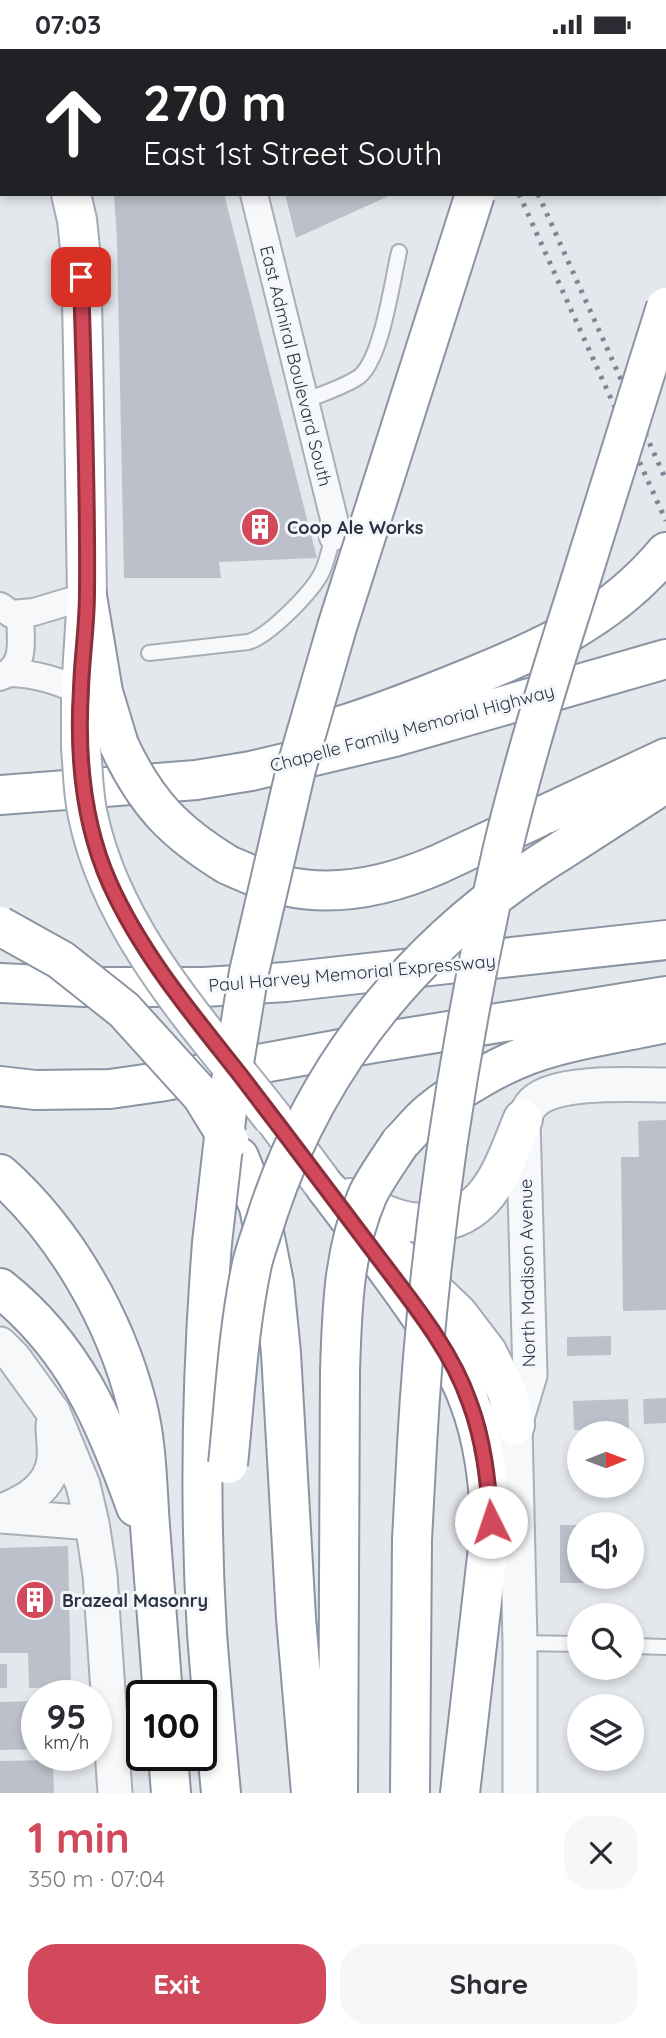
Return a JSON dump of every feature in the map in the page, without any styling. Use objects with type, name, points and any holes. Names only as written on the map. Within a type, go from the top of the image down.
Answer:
[{"type":"main road","points":[[71,196],[81,258],[87,596],[80,692],[81,747],[88,816],[109,883],[162,977],[397,1282],[452,1361],[469,1400],[482,1443],[491,1522],[460,1793]]},
{"type":"main road","points":[[221,1793],[207,1632],[203,1475],[205,1356],[212,1243],[229,1093],[249,972],[296,769],[341,614],[474,196]]},
{"type":"main road","points":[[410,1793],[412,1540],[421,1369],[437,1214],[470,1004],[503,850],[556,653],[666,307]]},
{"type":"main road","points":[[0,795],[112,788],[331,729],[399,707],[531,653],[588,622],[619,599],[666,552]]},
{"type":"main road","points":[[87,596],[103,692],[119,745],[143,791],[176,829],[201,849],[258,879],[303,889],[352,889],[378,886],[406,878],[666,758]]},
{"type":"main road","name":"Chapelle Family Memorial Highway","points":[[112,788],[196,780],[251,771],[352,748],[666,659]]},
{"type":"main road","points":[[207,1632],[229,1464],[238,1356],[253,1262],[289,1154],[318,1099],[366,1024],[398,984],[465,921],[524,873],[666,783]]},
{"type":"main road","points":[[536,955],[666,916]]},
{"type":"main road","points":[[0,926],[61,960],[124,1010],[202,1096],[239,1157],[259,1207],[274,1283],[281,1353],[296,1618],[311,1793]]},
{"type":"main road","points":[[536,955],[666,940]]},
{"type":"main road","name":"Paul Harvey Memorial Expressway","points":[[0,983],[204,988],[286,982],[536,955]]},
{"type":"main road","points":[[0,1086],[35,1090],[122,1087],[666,996]]},
{"type":"main road","points":[[338,1793],[340,1371],[343,1290],[354,1234],[369,1192],[400,1143],[431,1112],[489,1073],[531,1054],[666,1023]]},
{"type":"main road","points":[[326,1188],[412,1223],[455,1219],[471,1211],[494,1184],[523,1119]]},
{"type":"main road","points":[[0,1174],[42,1218],[89,1289],[112,1335],[137,1405],[145,1452],[162,1680]]},
{"type":"main road","points":[[326,1188],[458,1314],[486,1352],[507,1392],[515,1425]]},
{"type":"main road","points":[[0,1288],[50,1337],[79,1375],[104,1423],[152,1551]]},
{"type":"main road","points":[[169,1771],[171,1793]]},
{"type":"street","name":"East Admiral Boulevard South","points":[[254,196],[334,519],[333,537]]},
{"type":"street","points":[[5,675],[18,659],[21,649],[10,610],[34,612],[87,596]]},
{"type":"street","points":[[5,675],[33,674],[62,682],[80,692]]},
{"type":"street","points":[[523,1119],[535,1101],[563,1089],[666,1085]]},
{"type":"street","name":"North Madison Avenue","points":[[520,1793],[515,1425],[530,1375],[523,1119]]},
{"type":"street","points":[[0,1344],[52,1412],[83,1485],[100,1574],[115,1793]]},
{"type":"street","points":[[0,1514],[35,1495],[51,1473],[54,1459],[52,1412]]},
{"type":"street","points":[[0,1514],[92,1523]]},
{"type":"lane","points":[[305,401],[357,378],[366,369],[377,348],[399,252]]},
{"type":"lane","points":[[149,653],[258,640],[315,584],[325,565],[333,537]]},
{"type":"lane","points":[[520,1643],[567,1644]]},
{"type":"lane","points":[[644,1646],[666,1647]]},
{"type":"building","points":[[114,196],[225,196],[317,558],[219,562],[221,578],[124,578]]},
{"type":"building","points":[[286,196],[389,196],[296,238]]},
{"type":"building","points":[[666,1120],[666,1310],[623,1311],[621,1157],[639,1157],[638,1121]]},
{"type":"building","points":[[611,1336],[611,1355],[567,1356],[567,1337]]},
{"type":"building","points":[[666,1398],[666,1423],[644,1424],[643,1399]]},
{"type":"building","points":[[628,1399],[629,1421],[574,1421],[573,1401]]},
{"type":"building","points":[[560,1525],[567,1525],[567,1583],[560,1583]]},
{"type":"building","name":"Brazeal Masonry","points":[[68,1546],[71,1680],[29,1680],[28,1653],[0,1653],[0,1548]]},
{"type":"building","points":[[0,1664],[7,1664],[7,1688],[0,1688]]},
{"type":"building","points":[[21,1701],[21,1749],[0,1750],[0,1702]]},
{"type":"building","points":[[0,1761],[21,1761],[21,1771],[53,1771],[54,1793],[0,1793]]},
{"type":"railway","points":[[486,196],[490,206]]},
{"type":"railway","points":[[520,196],[666,521]]},
{"type":"railway","points":[[539,196],[666,480]]},
{"type":"place","name":"Coop Ale Works","points":[[260,527]]},
{"type":"place","name":"Brazeal Masonry","points":[[35,1600]]},
{"type":"route","points":[[81,277],[87,596],[80,692],[81,747],[88,816],[99,853],[109,883],[162,977],[397,1282],[452,1361],[469,1400],[482,1443],[491,1522]]}]
